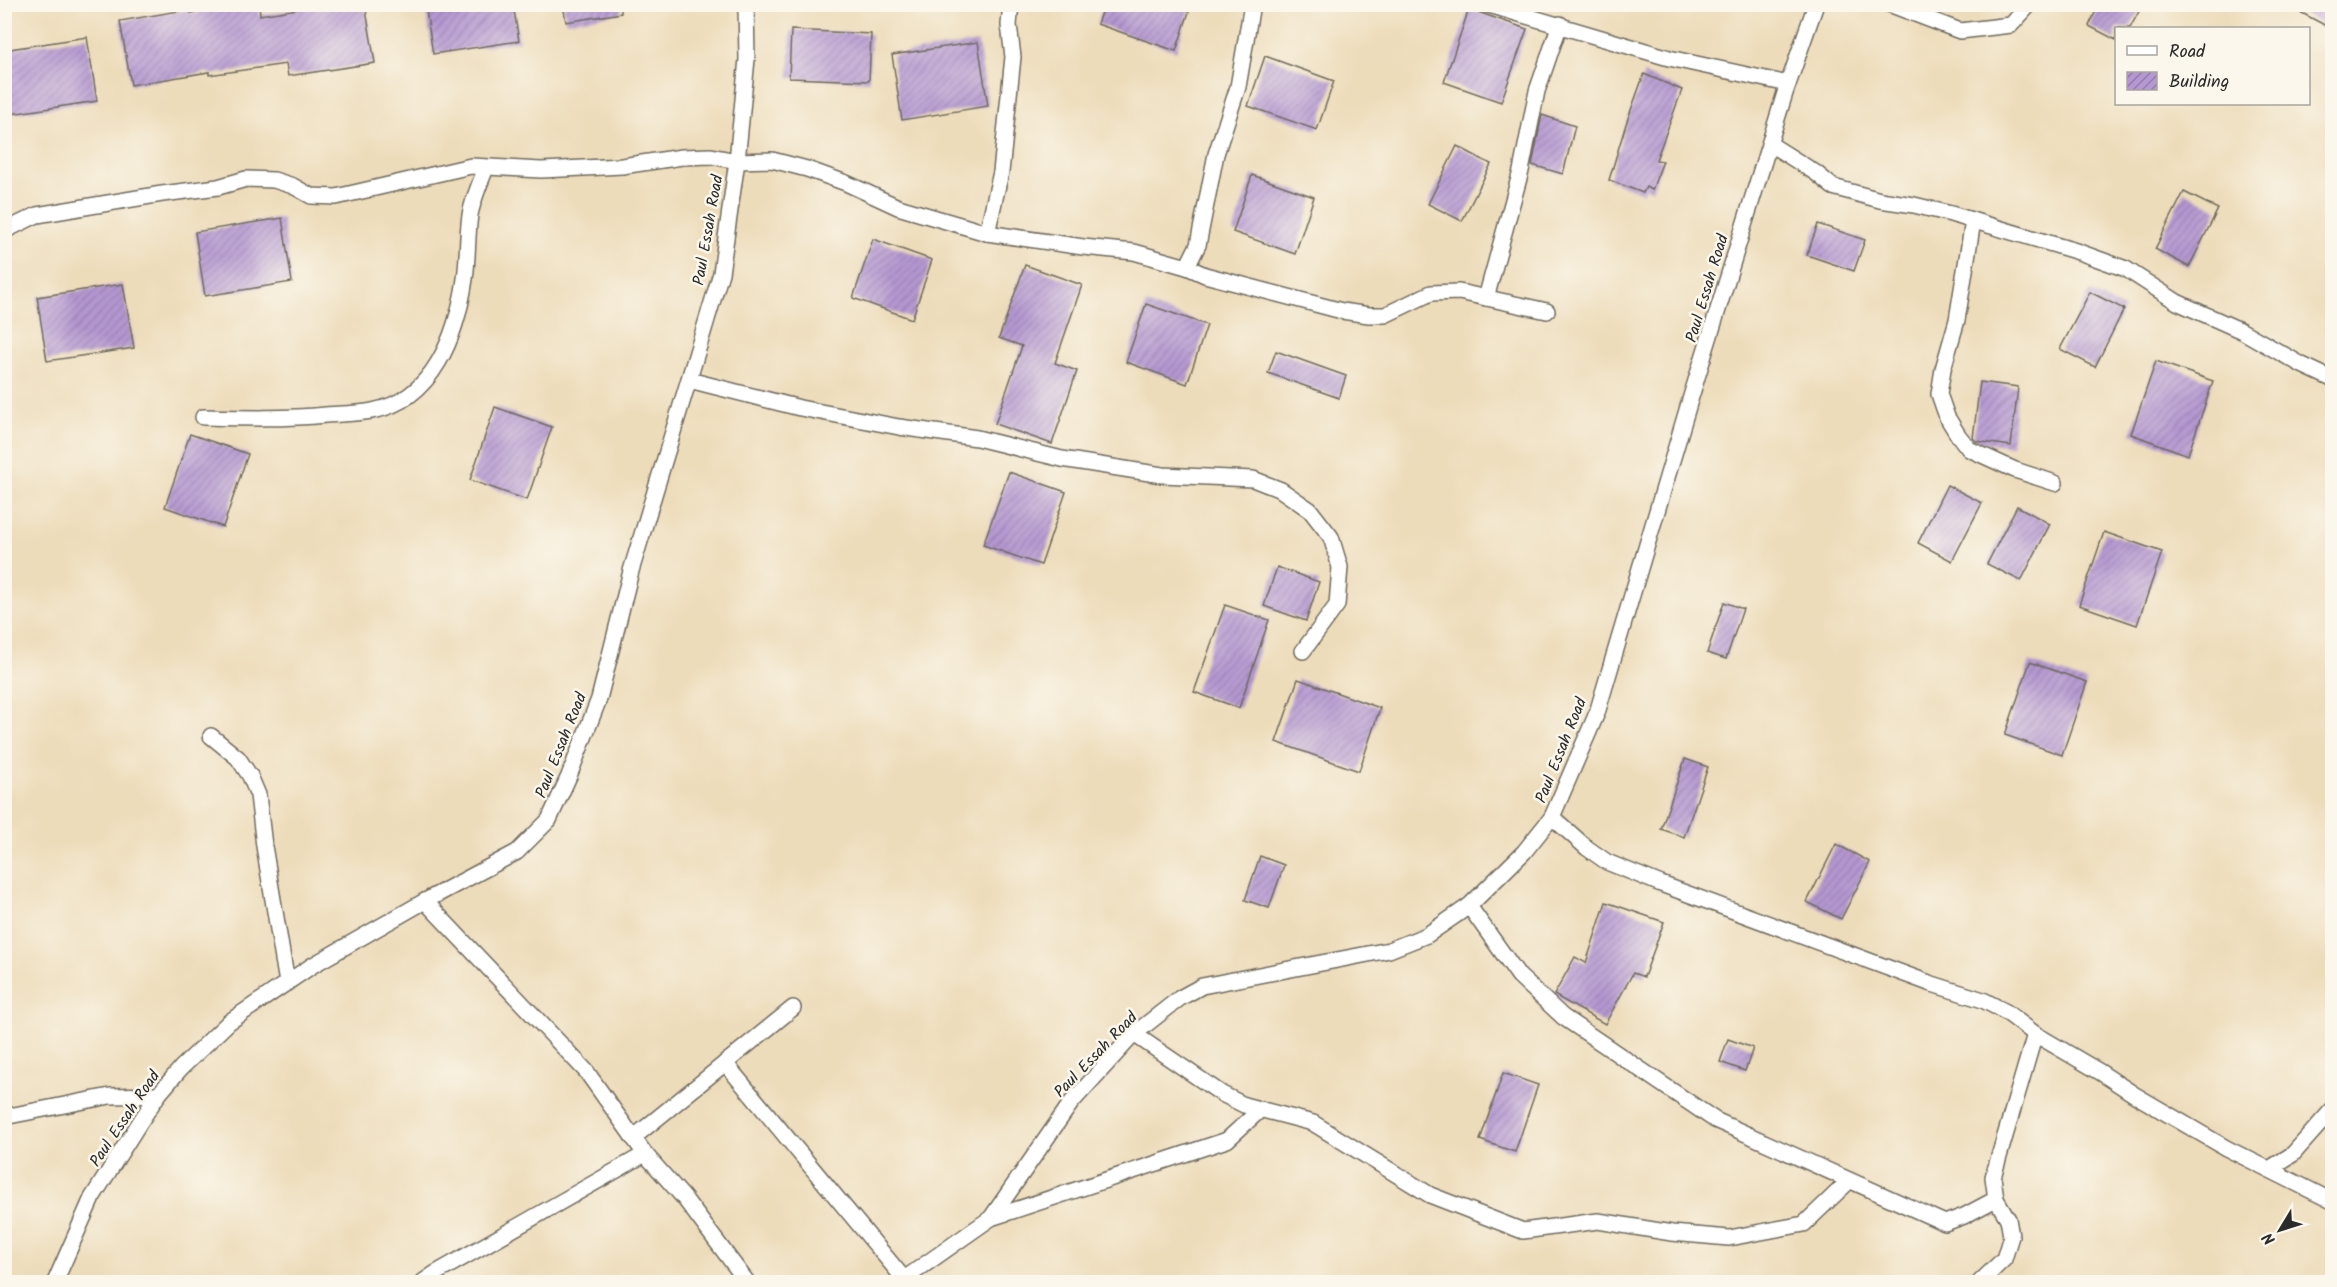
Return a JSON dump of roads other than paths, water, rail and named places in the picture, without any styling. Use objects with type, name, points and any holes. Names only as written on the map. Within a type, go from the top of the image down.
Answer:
[{"type":"street","name":"Paul Essah Road","points":[[55,1282],[92,1198],[158,1095],[181,1068],[229,1022],[313,965],[517,852],[549,820],[599,699],[631,571],[721,273],[737,161],[747,59],[746,4]]},
{"type":"street","points":[[987,233],[1001,172],[1013,57],[1009,26],[1011,4]]},
{"type":"street","points":[[1187,267],[1198,245],[1216,154],[1238,87],[1252,4]]},
{"type":"street","points":[[1486,4],[1669,58],[1788,84]]},
{"type":"street","name":"Paul Essah Road","points":[[903,1281],[990,1218],[1071,1103],[1134,1034],[1180,998],[1202,986],[1389,950],[1428,935],[1469,906],[1524,852],[1552,817],[1597,713],[1690,400],[1788,84],[1816,4]]},
{"type":"street","points":[[1889,4],[1960,31],[2011,25],[2030,4]]},
{"type":"street","points":[[1486,298],[1521,171],[1542,73],[1560,24]]},
{"type":"street","points":[[1770,144],[1816,173],[1833,188],[1880,200],[1914,205],[1973,221],[2079,252],[2126,269],[2177,302],[2242,331],[2332,379]]},
{"type":"street","points":[[4,231],[37,215],[218,187],[246,179],[274,180],[293,186],[311,196],[336,197],[471,166],[541,170],[711,156],[737,161],[772,160],[846,183],[897,207],[987,233],[1134,252],[1187,267],[1205,275],[1342,311],[1385,315],[1431,293],[1459,291],[1547,311]]},
{"type":"street","points":[[203,417],[279,419],[374,411],[398,402],[416,391],[431,375],[441,358],[456,321],[465,279],[470,215],[486,168]]},
{"type":"street","points":[[1973,221],[1958,320],[1943,369],[1939,394],[1947,417],[1969,448],[2015,470],[2055,483]]},
{"type":"street","points":[[689,380],[800,408],[976,438],[1062,459],[1162,475],[1253,479],[1281,490],[1310,510],[1331,537],[1340,567],[1337,605],[1303,651]]},
{"type":"street","points":[[211,736],[238,758],[250,776],[258,795],[264,846],[287,983]]},
{"type":"street","points":[[1552,817],[1587,848],[1607,862],[1929,983],[1983,1000],[2006,1012],[2035,1034],[2226,1148],[2332,1202]]},
{"type":"street","points":[[425,901],[586,1071],[645,1154],[684,1198],[747,1282]]},
{"type":"street","points":[[1469,906],[1519,976],[1563,1017],[1715,1120],[1945,1223],[1964,1216],[1996,1198]]},
{"type":"street","points":[[633,1138],[794,1008]]},
{"type":"street","points":[[1134,1034],[1222,1095],[1244,1105],[1312,1123],[1430,1195],[1523,1231],[1598,1221],[1672,1233],[1729,1238],[1804,1224],[1849,1181]]},
{"type":"street","points":[[1980,1282],[2004,1259],[2011,1236],[2008,1219],[1996,1198],[1993,1177],[2035,1034]]},
{"type":"street","points":[[725,1063],[903,1281]]},
{"type":"street","points":[[4,1117],[110,1096],[158,1095]]},
{"type":"street","points":[[990,1218],[1227,1140],[1261,1109]]},
{"type":"street","points":[[2269,1169],[2293,1154],[2332,1110]]},
{"type":"street","points":[[423,1282],[439,1278],[645,1154]]}]
